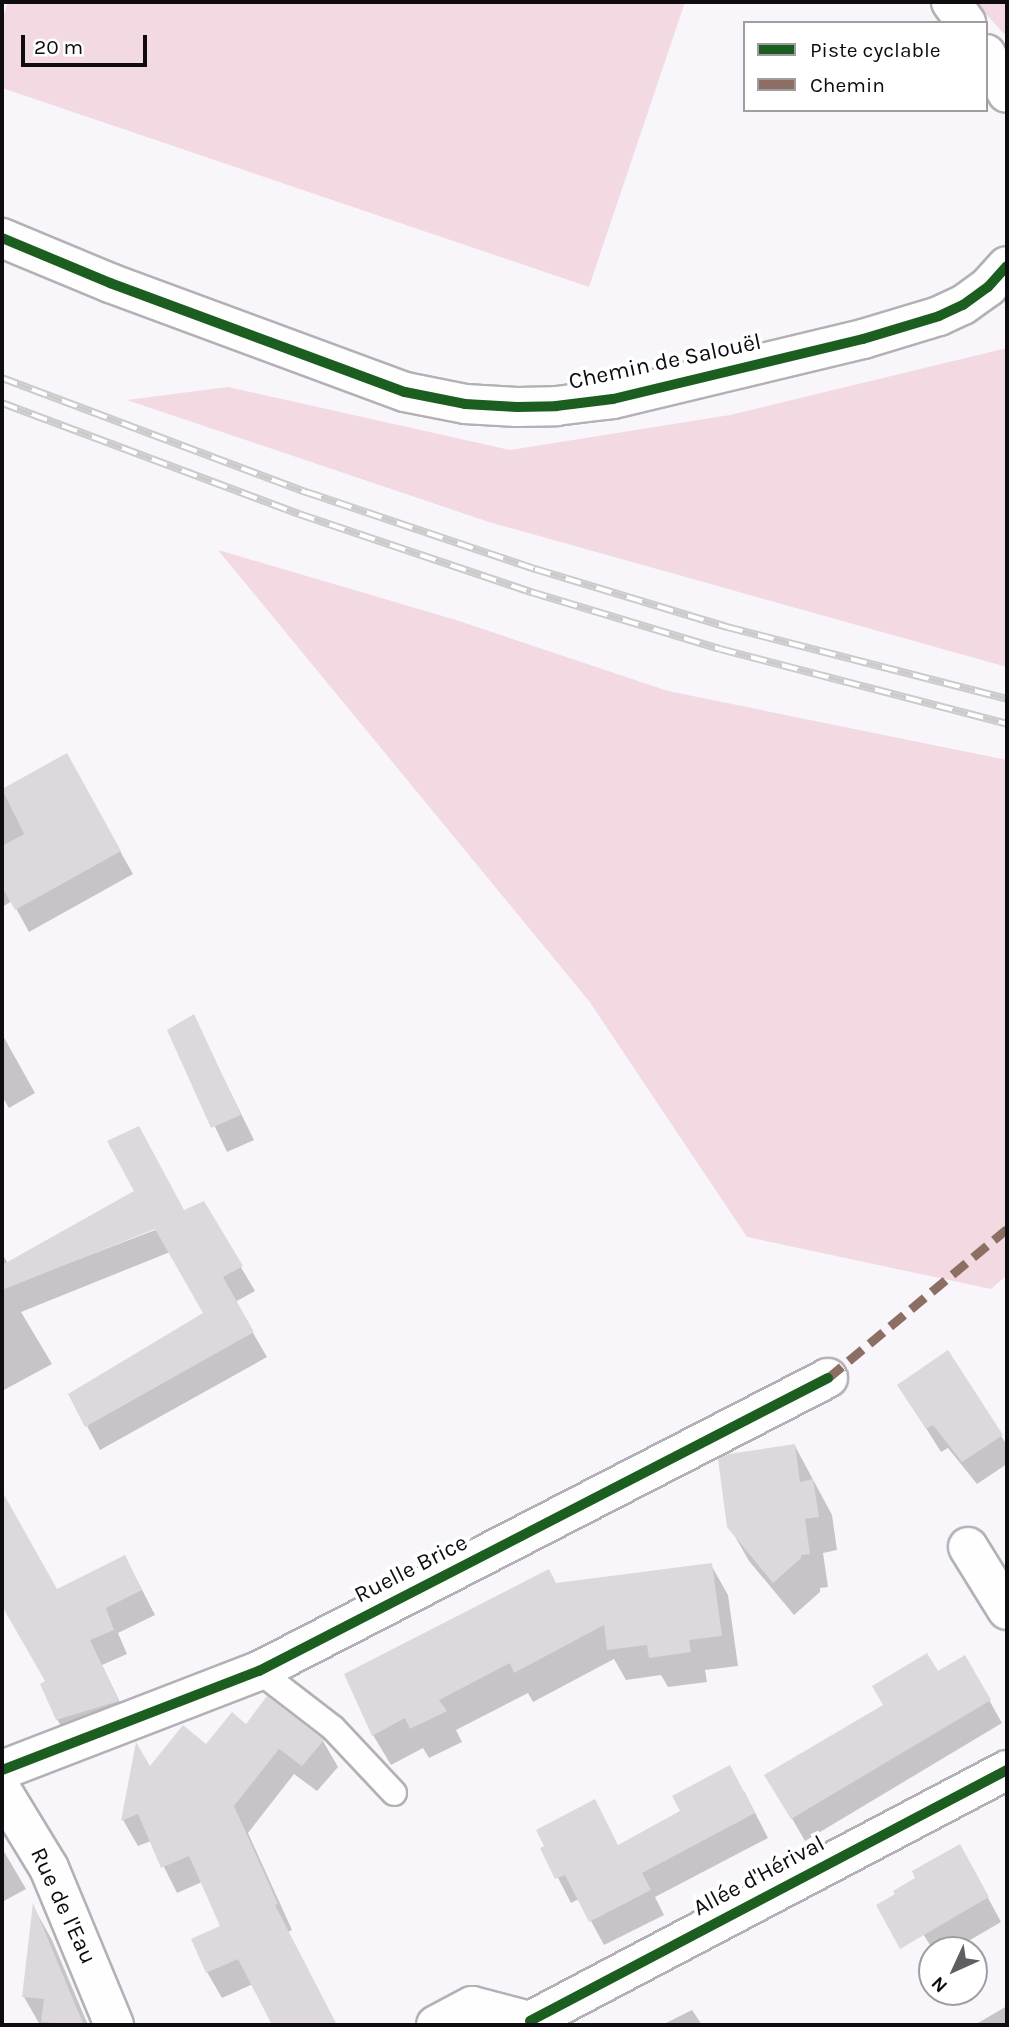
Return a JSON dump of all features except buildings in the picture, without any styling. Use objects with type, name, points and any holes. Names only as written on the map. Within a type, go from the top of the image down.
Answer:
[{"type":"street","points":[[951,2],[965,21]]},
{"type":"street","points":[[988,58],[1007,93]]},
{"type":"street","name":"Chemin de Salouël","points":[[2,238],[110,283],[405,392],[465,404],[517,407],[613,399],[863,339],[939,316],[963,305],[988,288],[1007,266]]},
{"type":"street","name":"Ruelle Brice","points":[[2,1770],[259,1671],[828,1378]]},
{"type":"street","points":[[968,1547],[1007,1610]]},
{"type":"street","name":"Allée d'Hérival","points":[[531,2023],[1007,1770]]},
{"type":"street","name":"Rue de l'Eau","points":[[2,1791],[49,1868],[114,2025]]},
{"type":"street","points":[[436,2025],[472,2006],[531,2023]]},
{"type":"lane","points":[[259,1671],[333,1728],[394,1793]]},
{"type":"shaded area","points":[[8,2],[685,2],[589,287],[2,88],[2,20]]},
{"type":"shaded area","points":[[975,2],[1007,2],[1007,37]]},
{"type":"shaded area","points":[[1007,348],[1007,667],[489,522],[127,400],[228,387],[510,450],[730,415]]},
{"type":"shaded area","points":[[218,550],[456,620],[668,691],[1007,760],[1007,1275],[991,1289],[747,1237],[589,1001]]},
{"type":"railway","points":[[2,378],[306,492],[535,569],[727,627],[1007,699]]},
{"type":"railway","points":[[2,403],[299,514],[531,592],[720,649],[1007,724]]},
{"type":"marked path","points":[[828,1378],[1007,1229]]},
{"type":"cycle path","points":[[2,238],[110,283],[405,392],[465,404],[517,407],[556,406],[613,399],[863,339],[939,316],[963,305],[988,287],[1007,266]]},
{"type":"cycle path","points":[[2,1770],[259,1671],[828,1378]]},
{"type":"cycle path","points":[[530,2021],[1007,1770]]}]
